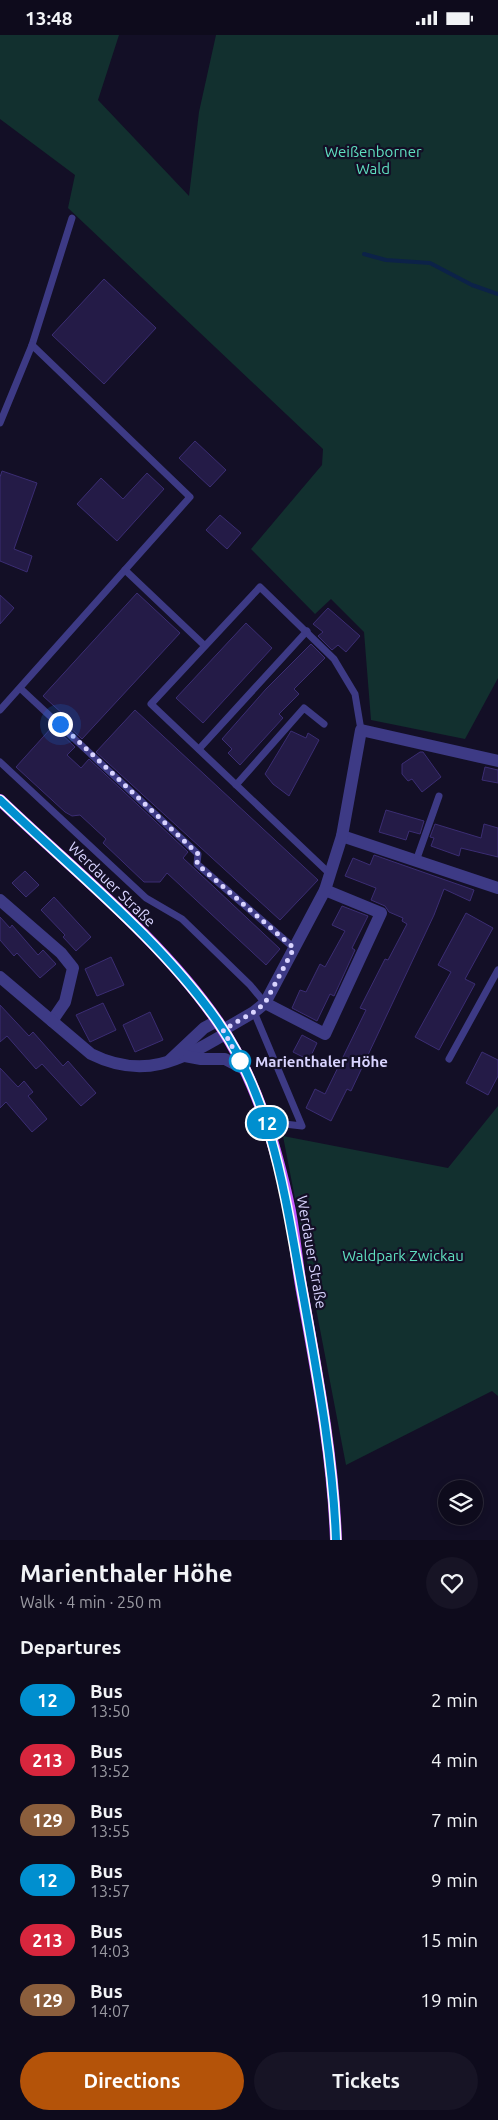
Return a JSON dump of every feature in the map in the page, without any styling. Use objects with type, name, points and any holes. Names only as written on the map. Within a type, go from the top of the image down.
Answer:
[{"type":"main road","name":"Werdauer Straße","points":[[0,800],[107,900],[167,960],[200,997],[222,1028],[244,1069],[267,1122],[290,1212],[329,1448],[336,1540]]},
{"type":"street","points":[[0,977],[91,1054],[109,1063],[126,1067],[139,1067],[156,1065],[185,1055],[222,1028],[254,1012],[265,1003],[325,890],[342,836],[361,730],[498,761]]},
{"type":"street","points":[[342,836],[498,888]]},
{"type":"street","points":[[265,1003],[325,1035],[381,913],[325,890]]},
{"type":"street","points":[[0,900],[61,953],[73,968],[65,1002],[52,1021]]},
{"type":"street","points":[[170,1060],[204,1028],[222,1028]]},
{"type":"street","points":[[185,1055],[201,1059],[225,1059],[244,1069]]},
{"type":"lane","points":[[0,423],[32,345],[72,219]]},
{"type":"lane","points":[[0,710],[21,689],[190,497],[32,345]]},
{"type":"lane","points":[[125,571],[204,645]]},
{"type":"lane","points":[[330,874],[151,704],[260,587],[334,659],[355,694],[361,730]]},
{"type":"lane","points":[[199,749],[307,631]]},
{"type":"lane","points":[[21,689],[198,854],[197,864],[294,948]]},
{"type":"lane","points":[[236,785],[304,708],[324,724]]},
{"type":"lane","points":[[0,762],[146,898],[182,919],[250,985],[265,1003]]},
{"type":"lane","points":[[416,861],[439,796]]},
{"type":"lane","points":[[449,1059],[498,969]]},
{"type":"lane","points":[[254,1012],[302,1126],[267,1122]]},
{"type":"green space","name":"Weißenborner Wald","points":[[0,35],[119,35],[98,100],[189,196],[199,112],[216,35],[498,35],[498,678],[465,739],[371,720],[364,632],[331,599],[315,614],[251,549],[322,465],[323,449],[68,208],[75,175],[0,119]]},
{"type":"green space","name":"Waldpark Zwickau","points":[[498,1106],[498,1396],[492,1391],[346,1465],[283,1136],[448,1168]]},
{"type":"building","points":[[104,279],[156,328],[104,384],[52,335]]},
{"type":"building","points":[[195,441],[226,470],[210,487],[179,458]]},
{"type":"building","points":[[2,471],[37,483],[14,549],[32,556],[27,572],[0,561],[0,477]]},
{"type":"building","points":[[147,473],[164,489],[117,541],[77,504],[101,478],[123,499]]},
{"type":"building","points":[[220,515],[241,533],[227,549],[206,530]]},
{"type":"building","points":[[137,593],[180,633],[82,739],[61,719],[64,715],[43,696]]},
{"type":"building","points":[[0,595],[14,608],[0,624]]},
{"type":"building","points":[[328,608],[360,636],[346,652],[338,645],[332,650],[318,636],[323,632],[313,624]]},
{"type":"building","points":[[246,623],[272,648],[203,723],[176,698]]},
{"type":"building","points":[[311,644],[325,658],[294,689],[299,694],[279,714],[283,718],[240,765],[228,753],[232,749],[222,739],[266,689]]},
{"type":"building","points":[[135,710],[318,880],[280,920],[96,752]]},
{"type":"building","points":[[53,726],[75,747],[67,755],[81,768],[89,759],[188,852],[183,858],[280,949],[266,965],[167,873],[160,882],[144,882],[103,843],[106,839],[80,815],[72,816],[65,812],[16,767]]},
{"type":"building","points":[[291,731],[306,738],[308,733],[319,740],[289,796],[273,784],[265,774]]},
{"type":"building","points":[[423,752],[441,777],[422,792],[412,779],[408,781],[402,774],[402,764]]},
{"type":"building","points":[[485,767],[498,770],[498,783],[482,780]]},
{"type":"building","points":[[386,810],[424,821],[420,834],[409,831],[406,840],[379,832]]},
{"type":"building","points":[[435,824],[481,838],[484,824],[498,828],[498,857],[461,848],[459,856],[431,846],[434,838],[430,837]]},
{"type":"building","points":[[374,855],[474,890],[470,901],[444,889],[434,915],[351,1091],[347,1089],[331,1121],[306,1108],[315,1089],[325,1094],[366,1010],[360,1008],[385,959],[388,960],[407,924],[402,921],[403,918],[389,912],[385,906],[371,900],[376,888],[345,876],[353,858],[370,865]]},
{"type":"building","points":[[25,871],[39,885],[26,897],[12,883]]},
{"type":"building","points":[[54,897],[91,937],[76,951],[63,937],[65,935],[41,910]]},
{"type":"building","points":[[342,906],[368,916],[352,948],[355,950],[334,996],[330,994],[317,1021],[292,1008],[300,990],[306,992],[320,964],[325,967],[345,931],[332,925]]},
{"type":"building","points":[[466,913],[493,928],[465,979],[475,984],[439,1050],[415,1037],[451,972],[438,965]]},
{"type":"building","points":[[0,917],[10,928],[12,925],[38,955],[43,950],[56,964],[40,978],[17,953],[14,956],[0,940]]},
{"type":"building","points":[[111,957],[124,985],[97,996],[85,969]]},
{"type":"building","points":[[103,1003],[116,1030],[90,1042],[76,1015]]},
{"type":"building","points":[[0,1005],[29,1036],[33,1032],[63,1066],[68,1061],[96,1093],[81,1106],[42,1064],[36,1069],[7,1036],[0,1042]]},
{"type":"building","points":[[150,1012],[163,1040],[135,1052],[123,1025]]},
{"type":"building","points":[[302,1035],[317,1043],[309,1060],[293,1052]]},
{"type":"building","points":[[482,1052],[498,1060],[498,1076],[488,1095],[466,1083]]},
{"type":"building","points":[[0,1068],[18,1087],[24,1081],[33,1092],[28,1096],[47,1119],[32,1132],[6,1102],[0,1108]]},
{"type":"waterway","points":[[364,254],[386,260],[430,263],[472,285],[498,294]]},
{"type":"bus line","name":"12","points":[[0,800],[107,900],[174,967],[200,997],[217,1021],[244,1069],[267,1122],[290,1212],[298,1272],[329,1448],[336,1540]]},
{"type":"place","name":"Marienthaler Höhe","points":[[240,1061]]},
{"type":"route","points":[[60,724],[198,854],[197,864],[294,948],[265,1003],[254,1012],[223,1030],[240,1061]]}]
